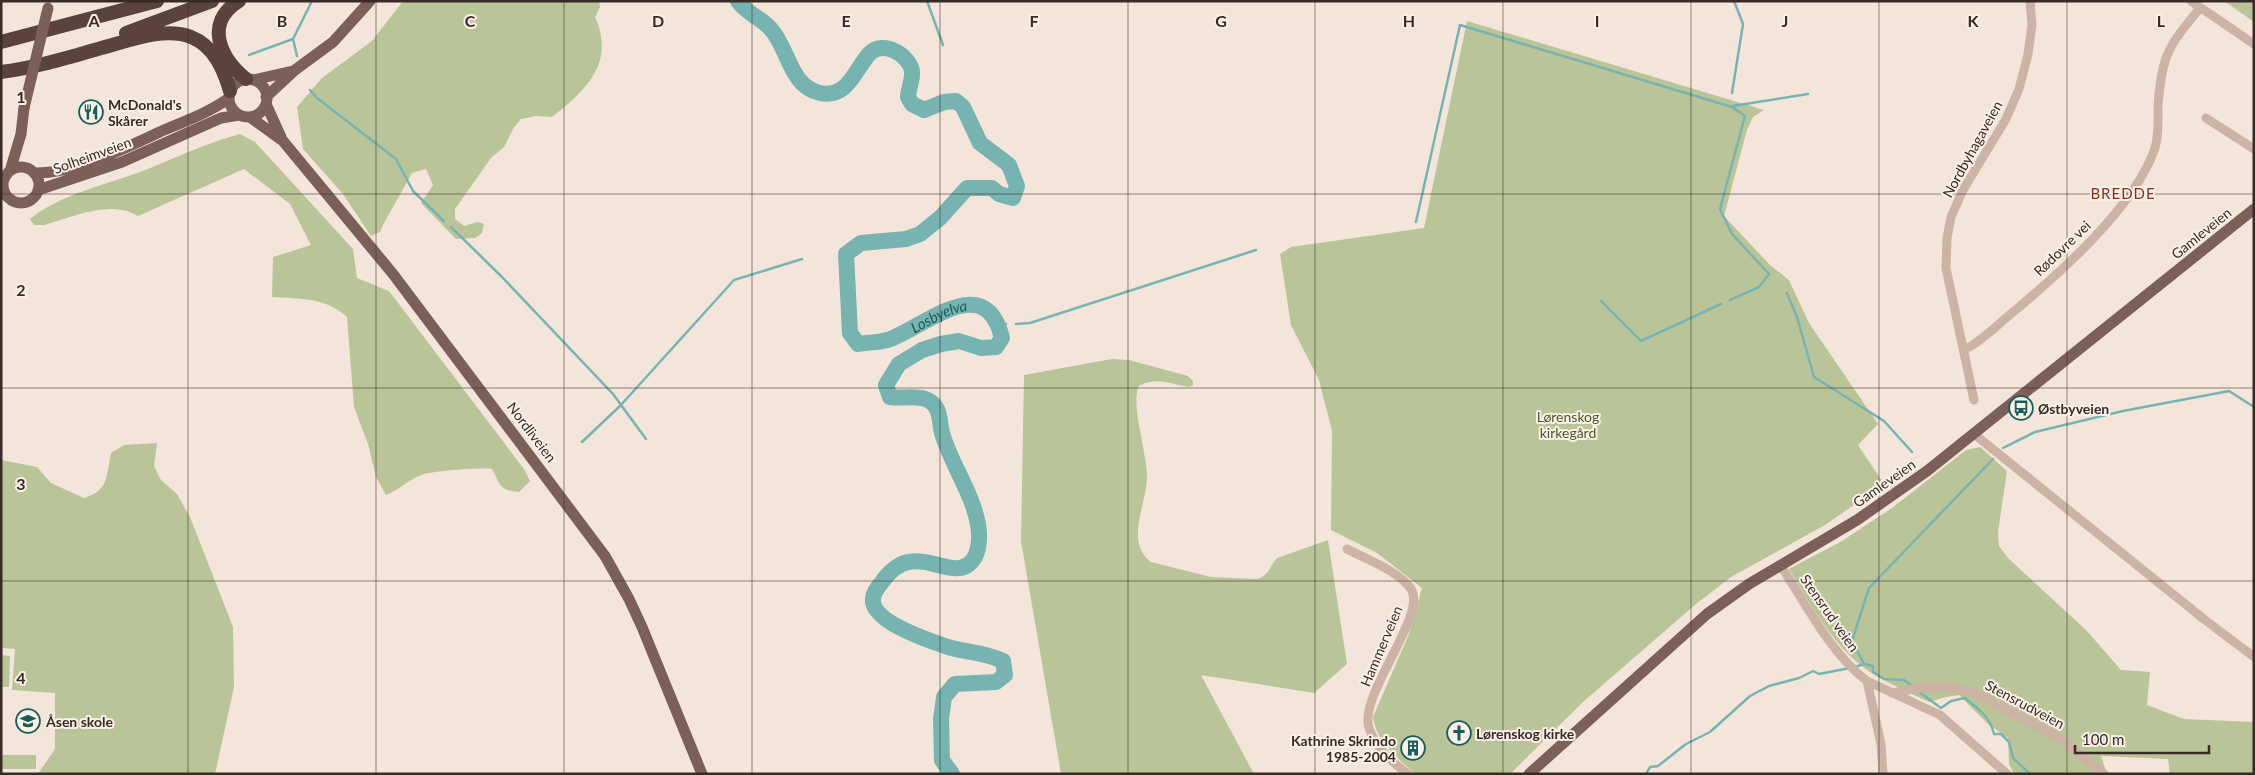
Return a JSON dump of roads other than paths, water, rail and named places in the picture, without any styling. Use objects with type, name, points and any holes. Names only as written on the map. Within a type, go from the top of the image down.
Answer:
[{"type":"highway","points":[[93,19],[127,1]]},
{"type":"highway","points":[[1,42],[157,1]]},
{"type":"highway","points":[[1,66],[103,40],[161,22],[212,1]]},
{"type":"highway","points":[[239,1],[223,17],[218,41],[227,60],[250,80]]},
{"type":"highway","points":[[1,72],[142,38],[175,34],[192,38],[210,50],[222,69],[230,94]]},
{"type":"main road","points":[[295,70],[236,83],[230,94],[233,109],[244,116],[258,114],[266,100],[295,70],[333,42],[370,1]]},
{"type":"main road","points":[[20,134],[30,171],[38,181],[38,190],[34,198],[27,203],[14,202],[4,197],[3,189],[5,177],[20,134],[30,79],[49,5]]},
{"type":"main road","points":[[250,80],[261,85],[266,100]]},
{"type":"main road","name":"Solheimveien","points":[[30,171],[48,173],[66,169],[116,151],[209,110],[230,94]]},
{"type":"main road","name":"Nordliveien","points":[[266,100],[282,141]]},
{"type":"main road","name":"Nordliveien","points":[[244,116],[282,141],[393,274],[606,556],[635,613],[702,774]]},
{"type":"main road","name":"Solheimveien","points":[[38,190],[122,162],[221,118],[244,116]]},
{"type":"main road","points":[[5,177],[18,168],[30,171]]},
{"type":"main road","name":"Gamleveien","points":[[1528,774],[1707,614],[1737,592],[1866,514],[1974,434],[2254,209]]},
{"type":"street","name":"Nordbyhagaveien","points":[[1974,400],[1946,268],[1947,238],[1951,217],[1963,190],[2006,119],[2018,89],[2028,54],[2032,25],[2030,1]]},
{"type":"street","points":[[2191,1],[2254,44]]},
{"type":"street","name":"Rødovre vei","points":[[1964,350],[1974,344],[2027,300],[2099,233],[2121,206],[2143,174],[2155,146],[2162,68],[2169,48],[2200,8]]},
{"type":"street","points":[[2206,118],[2254,149]]},
{"type":"street","points":[[1974,434],[2205,620],[2254,656]]},
{"type":"street","name":"Hammerveien","points":[[1347,549],[1397,576],[1412,590],[1414,602],[1410,616],[1380,682],[1368,716],[1368,726],[1380,748],[1387,757],[1408,774]]},
{"type":"street","name":"Stensrud veien","points":[[1781,566],[1839,653],[1852,669],[1867,681],[1940,715],[2007,774]]},
{"type":"street","points":[[1867,681],[1881,744],[1883,774]]},
{"type":"street","name":"Stensrudveien","points":[[1891,693],[1925,687],[1972,692],[2061,739],[2104,774]]},
{"type":"waterway","points":[[249,55],[293,39],[312,1]]},
{"type":"waterway","name":"Losbyelva","points":[[738,1],[745,9],[770,28],[802,83],[820,93],[830,94],[838,92],[850,81],[870,53],[876,49],[882,48],[895,51],[906,60],[912,71],[908,97],[912,104],[924,110],[944,102],[956,101],[963,107],[980,143],[1009,165],[1017,186],[1013,198],[999,194],[992,188],[967,188],[940,218],[920,234],[906,239],[861,243],[846,254],[850,333],[858,344],[889,340],[955,307],[970,305],[983,308],[994,318],[1002,338],[996,347],[981,348],[959,341],[922,350],[899,364],[886,385],[890,397],[922,398],[931,402],[937,408],[946,444],[975,512],[979,538],[975,557],[963,567],[954,568],[919,561],[907,562],[894,569],[873,596],[876,610],[893,624],[929,640],[948,647],[1003,661],[1005,675],[996,682],[955,684],[944,697],[941,719],[942,760],[952,774]]},
{"type":"waterway","points":[[927,1],[943,45]]},
{"type":"waterway","points":[[1732,93],[1743,24],[1734,1]]},
{"type":"waterway","points":[[1416,222],[1460,25],[1732,107],[1745,116],[1720,209],[1732,234],[1769,274],[1759,287],[1730,300]]},
{"type":"waterway","points":[[293,39],[297,56]]},
{"type":"waterway","points":[[310,90],[317,98],[396,159],[413,191],[444,221]]},
{"type":"waterway","points":[[1733,106],[1808,94]]},
{"type":"waterway","points":[[451,227],[502,277],[613,394],[646,439]]},
{"type":"waterway","points":[[1016,324],[1030,323],[1256,250]]},
{"type":"waterway","points":[[582,442],[621,405],[734,280],[802,259]]},
{"type":"waterway","points":[[1787,293],[1797,317],[1814,377],[1884,421],[1912,452]]},
{"type":"waterway","points":[[1601,301],[1641,341],[1721,304]]},
{"type":"waterway","name":"Losbyelva","points":[[999,325],[1006,324]]},
{"type":"waterway","points":[[2003,448],[2035,432],[2123,411],[2229,391],[2254,407]]},
{"type":"waterway","points":[[1864,664],[1852,641],[1869,588],[1993,459]]},
{"type":"waterway","points":[[1855,667],[1864,664],[1873,666],[1873,672],[1884,679],[1904,680],[1912,686]]},
{"type":"waterway","points":[[1646,774],[1650,767],[1658,766],[1686,744],[1710,732],[1750,696],[1769,686],[1799,678],[1813,671],[1819,674],[1850,668]]},
{"type":"waterway","points":[[1918,691],[1941,708],[1951,701],[1965,698],[1987,718],[1994,734],[2001,734],[2009,742],[2013,758],[2030,774]]},
{"type":"place","name":"McDonald's Skårer","points":[[91,112]]},
{"type":"place","name":"Østbyveien","points":[[2021,408]]},
{"type":"place","name":"Åsen skole","points":[[28,721]]},
{"type":"place","name":"Lørenskog kirke","points":[[1459,733]]},
{"type":"place","name":"Kathrine Skrindo 1985-2004","points":[[1413,748]]},
{"type":"district","name":"BREDDE","points":[[2123,193]]},
{"type":"park label","name":"Lørenskog kirkegård","points":[[1568,424]]}]
